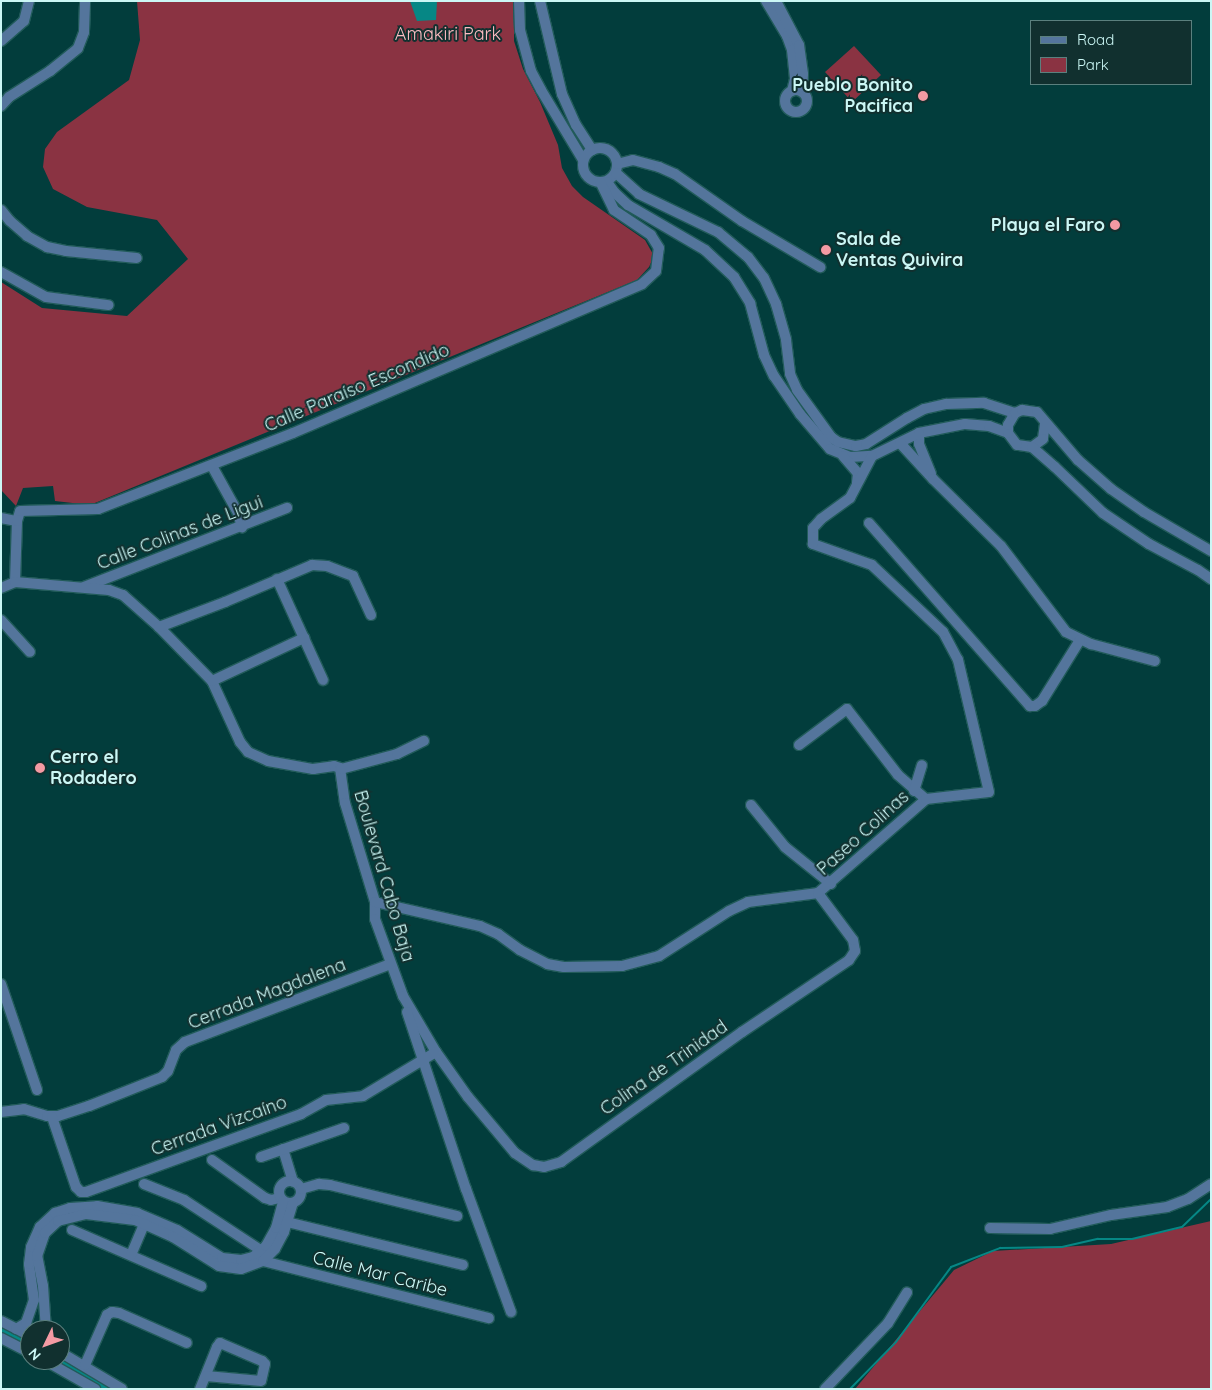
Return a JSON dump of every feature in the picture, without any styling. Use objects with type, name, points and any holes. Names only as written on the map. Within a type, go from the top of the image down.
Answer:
[{"type":"street","points":[[1,42],[24,22],[29,1]]},
{"type":"street","points":[[1,106],[9,96],[50,71],[78,48],[84,32],[85,1]]},
{"type":"street","points":[[519,1],[520,30],[531,71],[583,160],[586,176],[590,180],[604,182],[628,205],[705,250],[734,276],[750,304],[764,355],[774,376],[814,433],[823,443],[850,462],[858,473],[856,489]]},
{"type":"street","points":[[540,1],[562,94],[573,120],[592,150]]},
{"type":"street","points":[[766,1],[792,50],[796,92],[803,74],[799,45],[776,1]]},
{"type":"street","points":[[583,160],[592,150],[603,148],[608,150],[613,154],[617,168],[639,194],[718,232],[748,257],[764,278],[776,304],[786,340],[790,374],[797,390],[831,437],[838,442],[856,446],[866,444],[924,409],[946,404],[984,403],[1016,413]]},
{"type":"street","points":[[604,182],[617,168],[633,160],[659,166],[675,174],[742,221],[820,267]]},
{"type":"street","name":"Calle Paraíso Escondido","points":[[17,521],[21,511],[98,509],[212,466],[642,284],[656,271],[659,248],[651,235],[631,224],[614,210],[604,182]]},
{"type":"street","points":[[1,210],[27,236],[47,246],[66,251],[137,258]]},
{"type":"street","points":[[1,272],[46,297],[108,305]]},
{"type":"street","points":[[1008,433],[1008,425],[1016,413],[1022,410],[1037,412],[1045,424],[1078,460],[1111,489],[1144,512],[1211,551]]},
{"type":"street","points":[[838,454],[850,457],[872,456],[919,433],[965,424],[989,426],[1008,433],[1017,445],[1032,447],[1103,513],[1149,544],[1211,579]]},
{"type":"street","points":[[1032,447],[1043,439],[1045,424]]},
{"type":"street","points":[[919,433],[919,444],[933,480]]},
{"type":"street","points":[[900,443],[933,480],[1001,546],[1059,626],[1080,640],[1155,661]]},
{"type":"street","points":[[856,489],[872,456]]},
{"type":"street","points":[[212,466],[238,513],[242,527]]},
{"type":"street","name":"Paseo Colinas","points":[[375,902],[485,928],[547,964],[564,967],[622,966],[659,956],[729,911],[748,902],[818,893],[831,884],[926,799],[989,792],[958,660],[943,632],[872,565],[813,544],[812,532],[817,523],[844,504],[856,489]]},
{"type":"street","name":"Calle Colinas de Ligui","points":[[83,588],[287,508]]},
{"type":"street","points":[[1,518],[17,521],[15,582]]},
{"type":"street","points":[[869,523],[1030,706],[1035,706],[1042,701],[1080,640]]},
{"type":"street","points":[[158,626],[312,565],[328,566],[353,576],[371,615]]},
{"type":"street","points":[[277,579],[323,680]]},
{"type":"street","name":"Boulevard Cabo Baja","points":[[1,588],[15,582],[109,590],[123,595],[158,626],[212,681],[240,742],[248,752],[268,761],[313,769],[338,766],[341,769],[345,804],[375,902],[375,919],[403,996],[422,1061],[511,1312]]},
{"type":"street","points":[[1,620],[30,652]]},
{"type":"street","points":[[212,681],[304,638]]},
{"type":"street","points":[[799,745],[847,709],[898,776],[926,799]]},
{"type":"street","points":[[341,769],[397,754],[424,741]]},
{"type":"street","points":[[914,791],[922,765]]},
{"type":"street","points":[[751,806],[785,847],[831,884]]},
{"type":"street","name":"Paseo Colinas","points":[[818,893],[850,936],[855,951]]},
{"type":"street","name":"Colina de Trinidad","points":[[492,1128],[525,1161],[544,1167],[561,1162],[742,1032],[846,963],[855,951]]},
{"type":"street","name":"Cerrada Magdalena","points":[[52,1117],[89,1106],[162,1078],[168,1071],[176,1050],[185,1042],[390,964]]},
{"type":"street","points":[[2,990],[37,1090]]},
{"type":"street","name":"Boulevard Cabo Baja","points":[[403,996],[436,1052],[492,1128]]},
{"type":"street","name":"Cerrada Vizcaíno","points":[[52,1117],[76,1187],[81,1192],[86,1192],[301,1114],[326,1100],[364,1096],[436,1052]]},
{"type":"street","points":[[1,1112],[24,1109],[52,1117]]},
{"type":"street","points":[[261,1157],[344,1128]]},
{"type":"street","points":[[283,1149],[293,1181],[301,1189]]},
{"type":"street","points":[[212,1160],[265,1198],[271,1200],[300,1198],[301,1189]]},
{"type":"street","points":[[16,1329],[26,1323],[34,1300],[29,1264],[31,1247],[40,1227],[55,1213],[79,1207],[107,1206],[148,1216],[175,1234],[222,1258],[241,1260],[262,1256],[275,1249],[287,1222],[286,1200],[280,1188],[283,1183],[293,1181]]},
{"type":"street","name":"Calle Mar Caribe","points":[[144,1184],[184,1200],[262,1256],[489,1318]]},
{"type":"street","points":[[301,1189],[319,1184],[330,1185],[457,1216]]},
{"type":"street","points":[[990,1228],[1050,1229],[1111,1215],[1167,1207],[1188,1199],[1211,1184]]},
{"type":"street","points":[[262,1256],[286,1200]]},
{"type":"street","points":[[45,1320],[43,1286],[37,1256],[43,1238],[52,1226],[66,1217],[86,1214],[111,1216],[175,1234]]},
{"type":"street","points":[[287,1222],[464,1265]]},
{"type":"street","points":[[131,1255],[144,1224]]},
{"type":"street","points":[[72,1230],[201,1286]]},
{"type":"street","points":[[824,1389],[879,1334],[907,1292]]},
{"type":"street","points":[[85,1365],[107,1315],[112,1312],[119,1313],[187,1343]]},
{"type":"street","points":[[1,1321],[20,1331]]},
{"type":"street","points":[[1,1338],[20,1348]]},
{"type":"street","points":[[200,1389],[217,1347],[221,1343],[265,1364],[261,1381],[206,1376]]},
{"type":"street","points":[[70,1357],[122,1389]]},
{"type":"street","points":[[62,1370],[95,1389]]},
{"type":"green space","name":"Amakiri Park","points":[[137,1],[514,1],[514,41],[523,69],[540,102],[558,145],[562,168],[572,186],[583,197],[645,240],[654,256],[649,267],[637,280],[90,505],[55,501],[53,486],[23,488],[16,506],[1,490],[1,282],[42,308],[127,316],[188,259],[157,220],[87,207],[53,189],[43,167],[45,149],[57,132],[129,80],[140,40]]},
{"type":"green space","points":[[854,46],[881,75],[852,102],[825,72]]},
{"type":"green space","points":[[1211,1221],[1211,1389],[855,1389],[954,1270],[993,1251],[1111,1244]]},
{"type":"water","points":[[410,1],[437,1],[436,20],[417,21]]},
{"type":"waterway","points":[[850,1389],[896,1342],[951,1267],[1000,1248],[1062,1247],[1098,1239],[1132,1239],[1182,1227],[1211,1199]]},
{"type":"waterway","points":[[1,1329],[20,1339]]},
{"type":"waterway","points":[[70,1366],[110,1389]]},
{"type":"place","name":"Pueblo Bonito Pacifica","points":[[923,96]]},
{"type":"place","name":"Playa el Faro","points":[[1115,225]]},
{"type":"place","name":"Sala de Ventas Quivira","points":[[826,250]]},
{"type":"place","name":"Cerro el Rodadero","points":[[40,768]]}]
